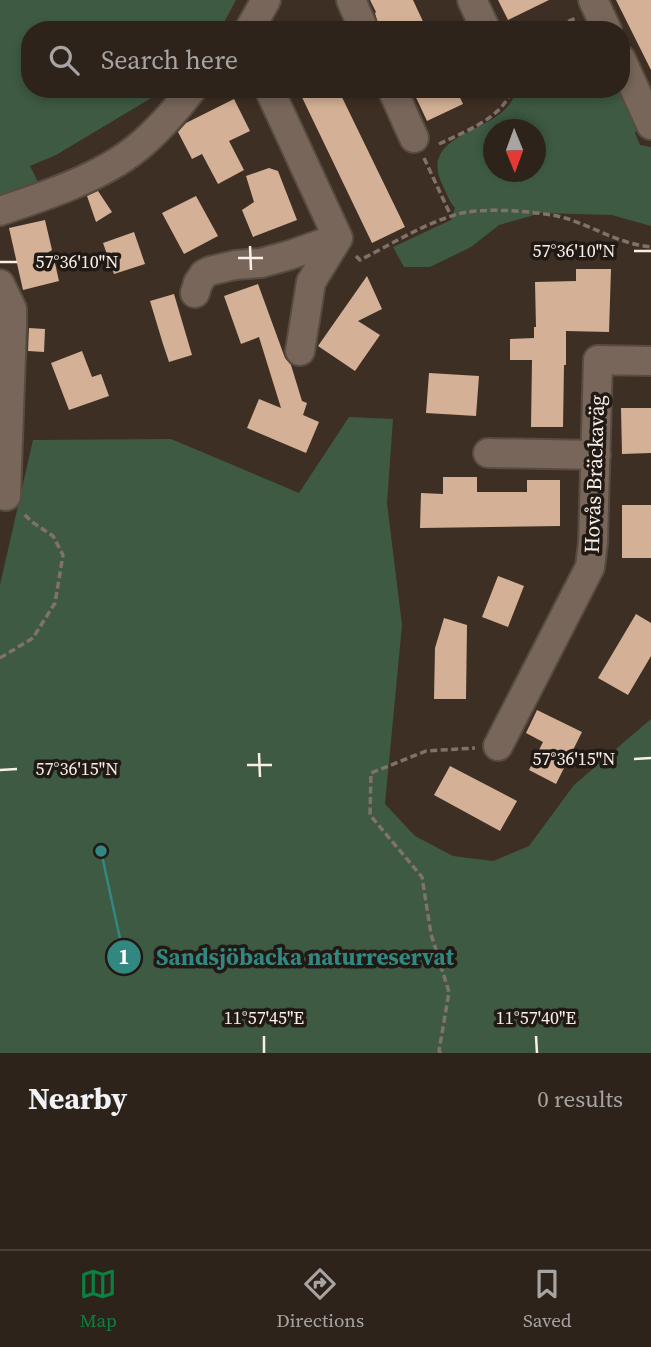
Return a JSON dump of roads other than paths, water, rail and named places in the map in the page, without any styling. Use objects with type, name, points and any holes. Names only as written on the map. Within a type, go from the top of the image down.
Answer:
[{"type":"street","points":[[254,21],[265,0]]},
{"type":"street","points":[[351,0],[360,21]]},
{"type":"street","points":[[472,0],[482,21]]},
{"type":"street","points":[[593,0],[603,21]]},
{"type":"street","points":[[630,79],[651,125]]},
{"type":"street","points":[[0,211],[71,184],[111,165],[135,150],[156,131],[184,98]]},
{"type":"street","points":[[273,98],[338,238]]},
{"type":"street","points":[[396,98],[418,145]]},
{"type":"street","points":[[195,293],[204,274],[210,271],[261,263],[338,238]]},
{"type":"street","points":[[300,351],[312,282],[338,238]]},
{"type":"street","points":[[0,284],[12,309],[6,496]]},
{"type":"street","name":"Hovås Bräckaväg","points":[[498,746],[590,567],[593,553],[598,360],[651,361]]},
{"type":"street","points":[[488,453],[596,455]]},
{"type":"place","name":"Sandsjöbacka naturreservat","points":[[101,851]]}]
